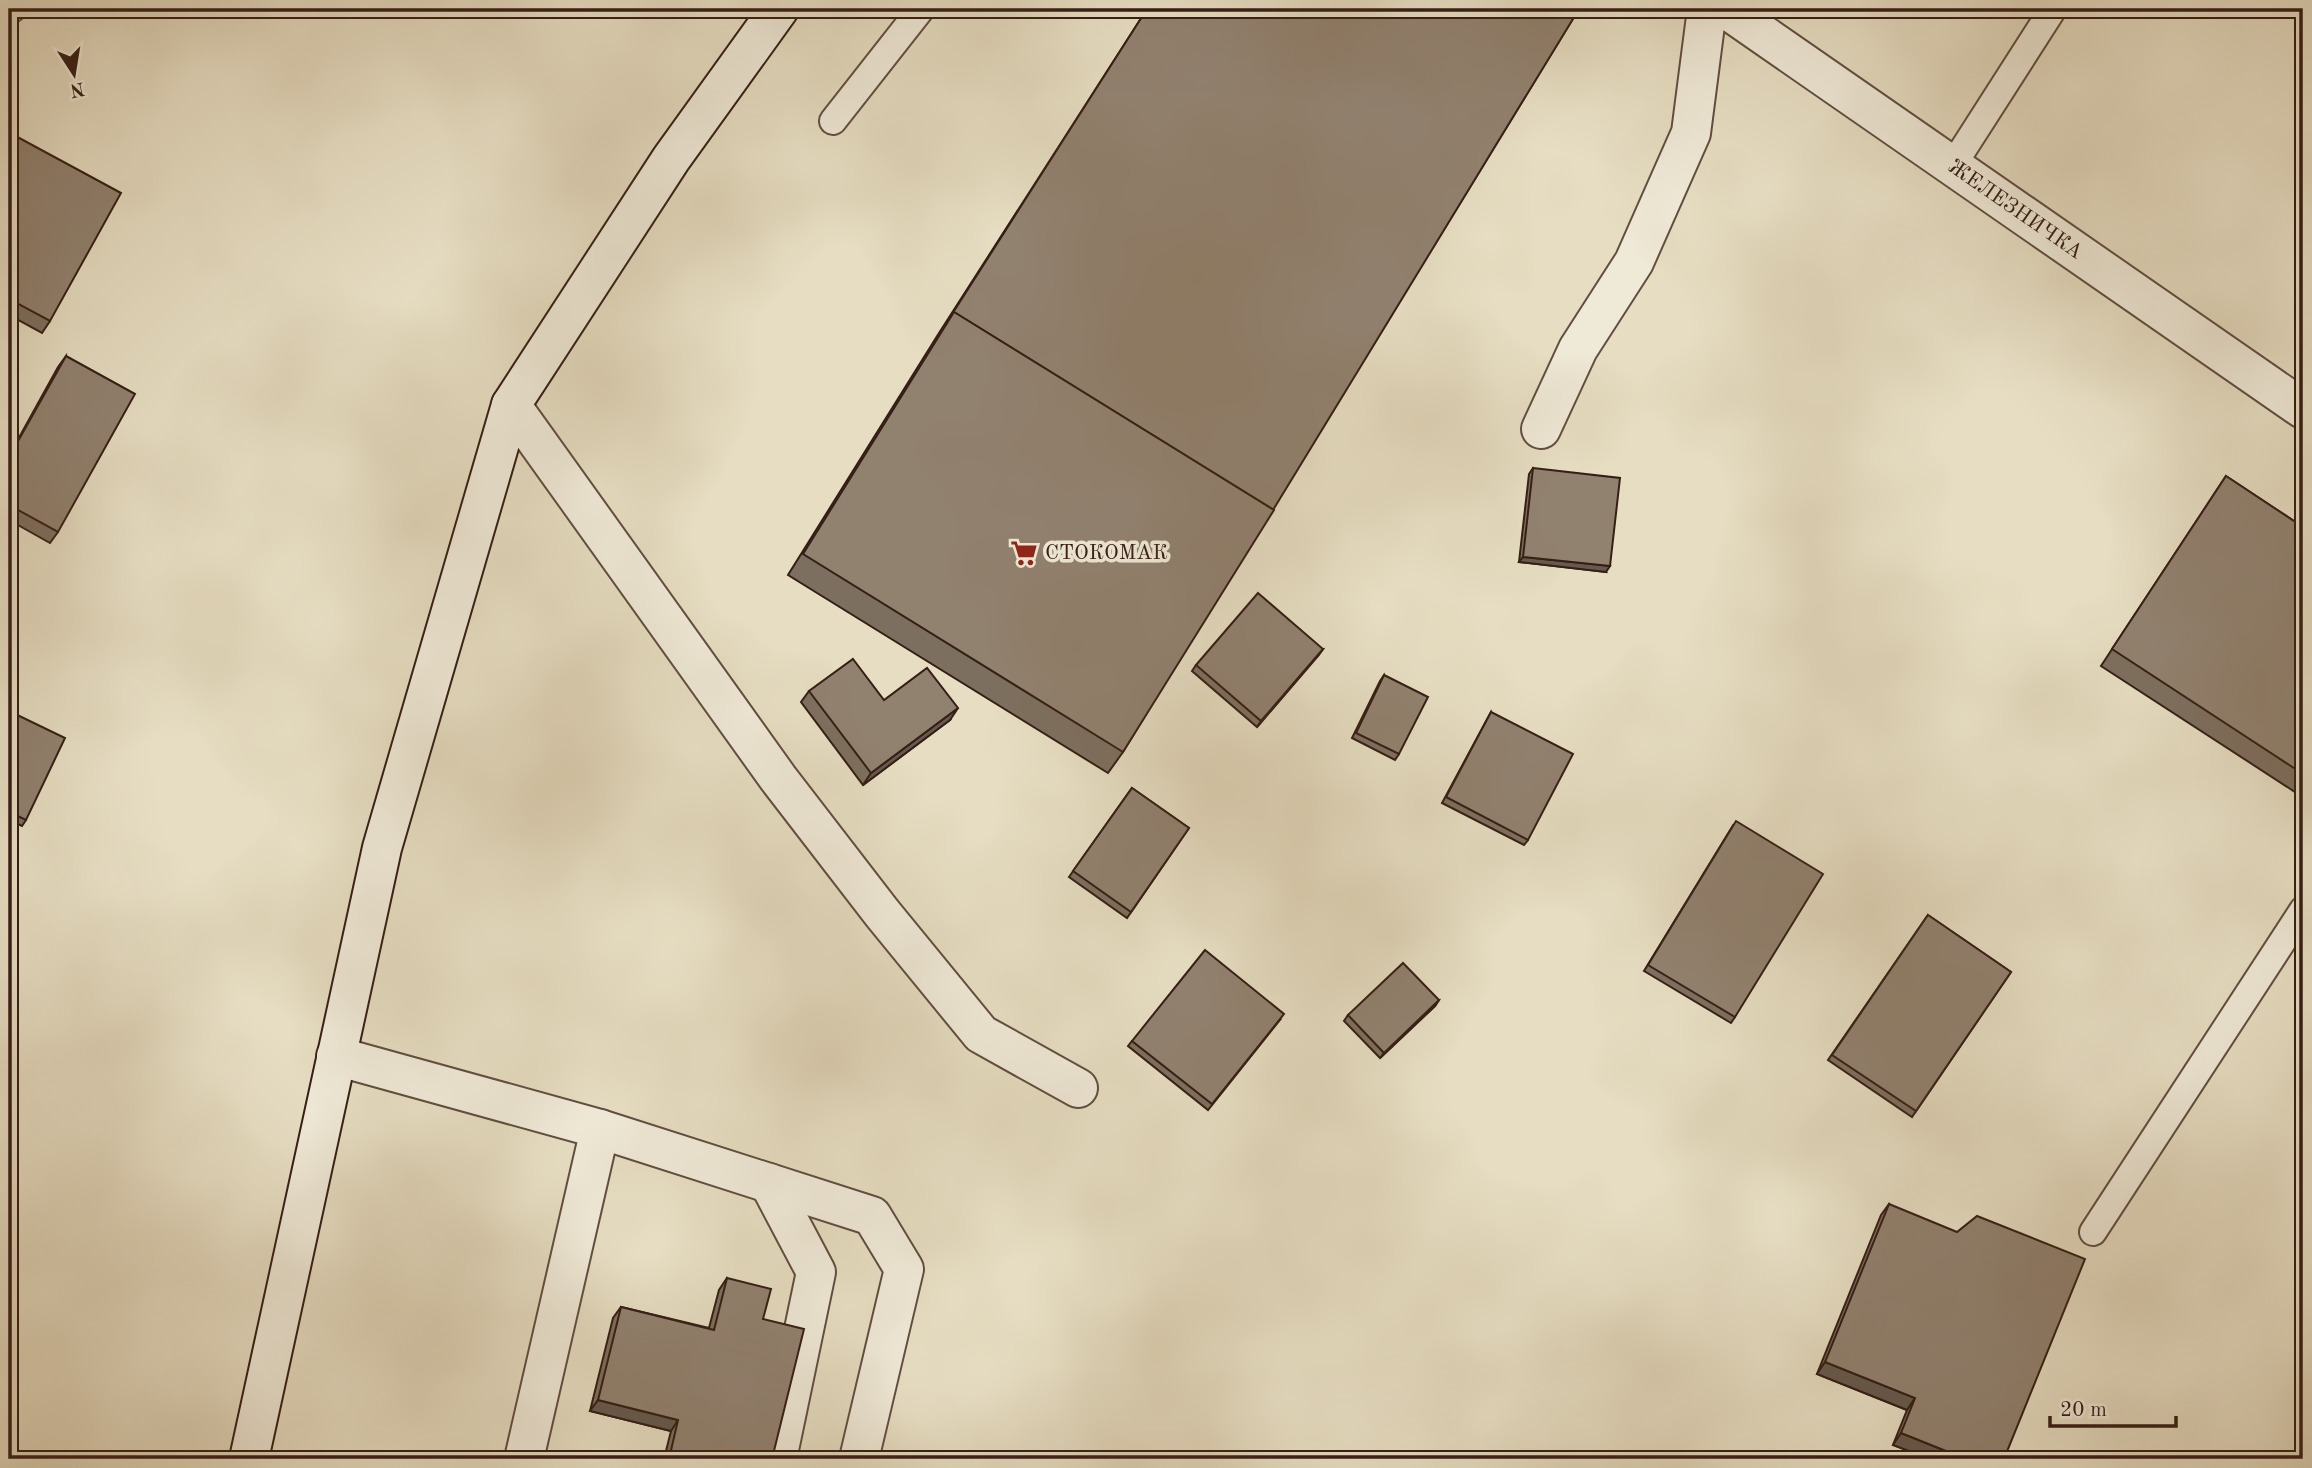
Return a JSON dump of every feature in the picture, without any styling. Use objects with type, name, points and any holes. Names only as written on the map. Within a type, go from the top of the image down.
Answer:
[{"type":"street","points":[[249,1459],[382,848],[511,405],[671,159],[779,9]]},
{"type":"street","points":[[1541,429],[1578,349],[1634,262],[1691,133],[1707,9]]},
{"type":"street","name":"ЖЕЛЕЗНИЧКА","points":[[1745,14],[1953,165],[2303,409]]},
{"type":"street","points":[[511,405],[778,778],[882,913],[981,1034],[1079,1088]]},
{"type":"street","points":[[337,1056],[600,1129],[872,1216],[904,1269],[859,1459]]},
{"type":"street","points":[[524,1459],[600,1129]]},
{"type":"street","points":[[769,1183],[816,1272],[777,1459]]},
{"type":"lane","points":[[833,121],[921,9]]},
{"type":"lane","points":[[1953,165],[2053,9]]},
{"type":"lane","points":[[2093,1232],[2303,910]]},
{"type":"building","points":[[1147,9],[1579,9],[1273,510],[954,312],[947,322]]},
{"type":"building","points":[[10,133],[121,193],[50,321],[9,299]]},
{"type":"building","name":"СТОКОМАК","points":[[954,312],[1274,510],[1123,752],[803,554]]},
{"type":"building","points":[[66,356],[135,394],[58,532],[9,505],[9,439],[17,443]]},
{"type":"building","points":[[1533,468],[1620,478],[1610,566],[1523,557]]},
{"type":"building","points":[[2226,476],[2303,527],[2303,774],[2112,649]]},
{"type":"building","points":[[1258,593],[1323,649],[1261,721],[1196,665]]},
{"type":"building","points":[[853,659],[884,700],[927,668],[958,708],[871,773],[809,691]]},
{"type":"building","points":[[1384,675],[1428,697],[1399,754],[1356,733]]},
{"type":"building","points":[[9,711],[65,738],[26,820],[9,812]]},
{"type":"building","points":[[1491,712],[1573,754],[1528,840],[1446,797]]},
{"type":"building","points":[[1132,788],[1189,828],[1131,912],[1073,871]]},
{"type":"building","points":[[1736,821],[1823,874],[1735,1017],[1648,965]]},
{"type":"building","points":[[1928,915],[2011,972],[1916,1111],[1832,1055]]},
{"type":"building","points":[[1205,950],[1284,1014],[1212,1104],[1132,1041]]},
{"type":"building","points":[[1403,963],[1439,1000],[1384,1053],[1348,1015]]},
{"type":"building","points":[[1889,1204],[1957,1232],[1977,1216],[2085,1259],[2004,1459],[1966,1459],[1901,1433],[1915,1398],[1825,1362]]},
{"type":"building","points":[[727,1278],[771,1289],[763,1319],[804,1329],[772,1459],[669,1459],[678,1420],[598,1400],[621,1307],[714,1330]]},
{"type":"place","name":"СТОКОМАК","points":[[1024,553]]}]
